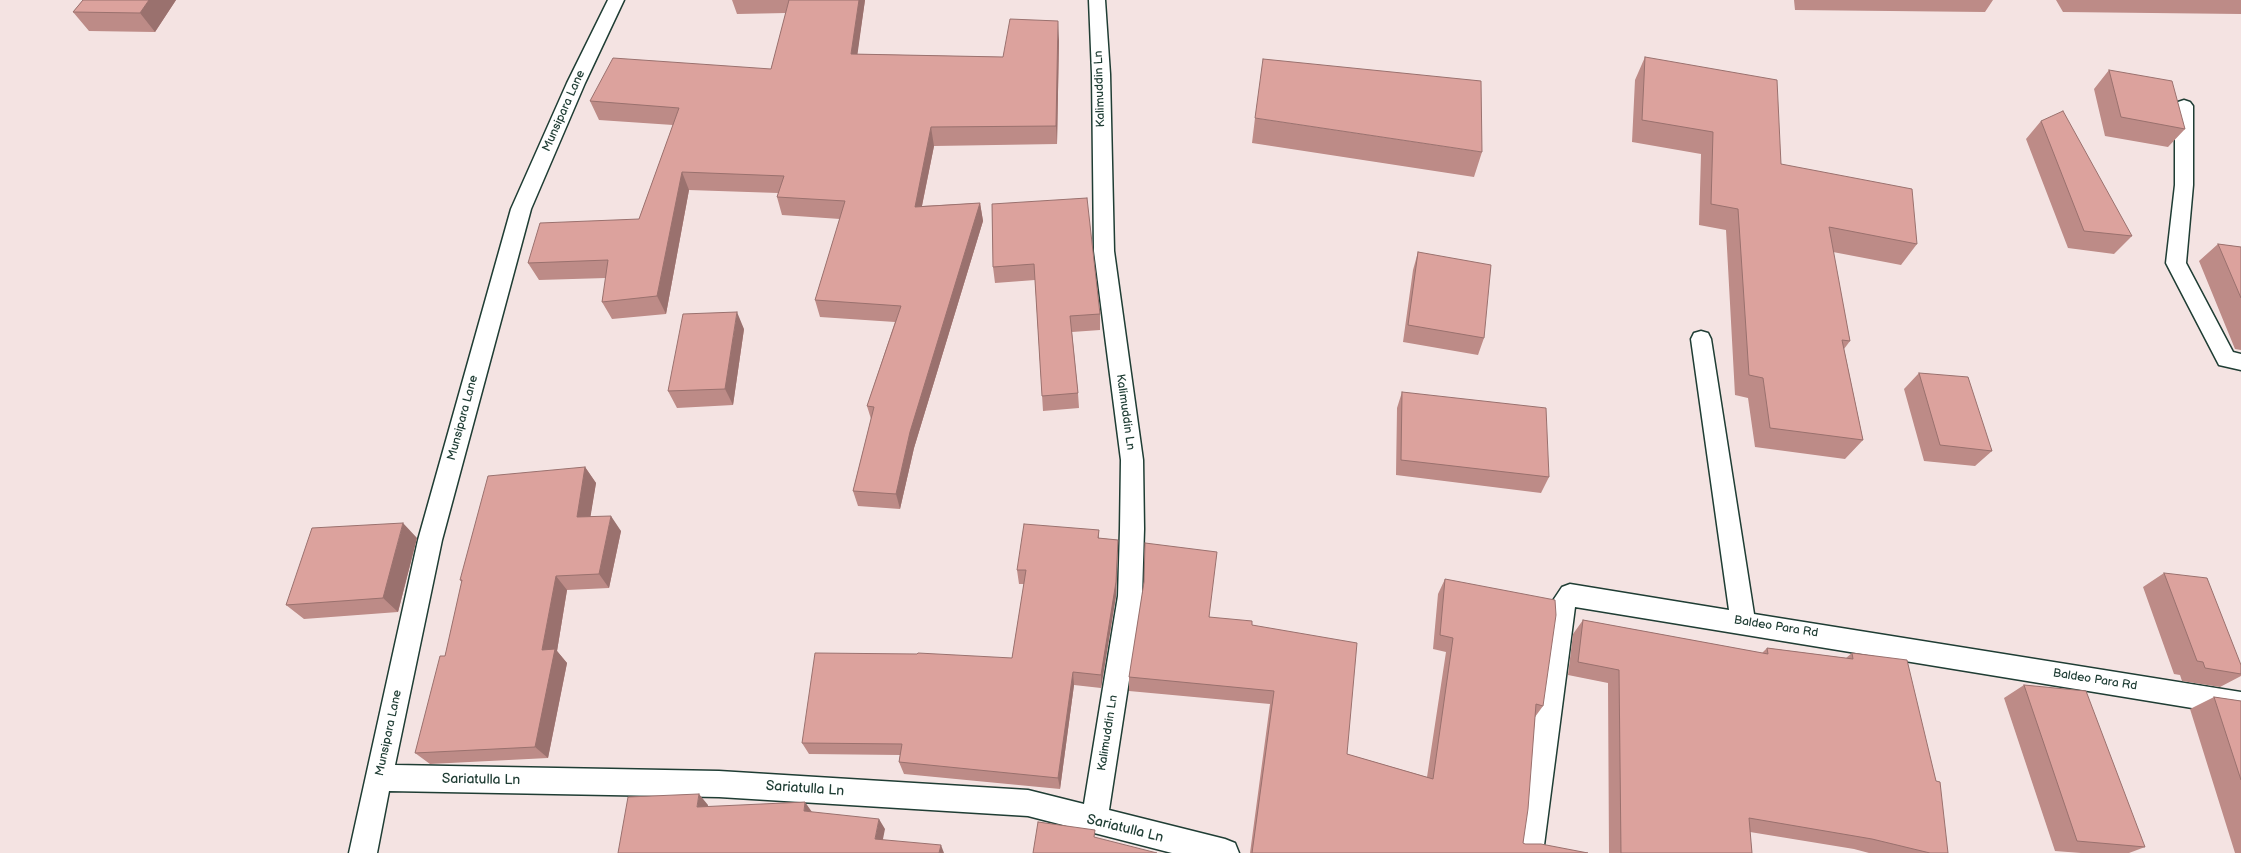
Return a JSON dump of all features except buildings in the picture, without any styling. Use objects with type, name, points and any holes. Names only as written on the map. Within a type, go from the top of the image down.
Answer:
[{"type":"street","name":"Munsipara Lane","points":[[363,853],[430,540],[521,209],[576,83],[616,0]]},
{"type":"street","name":"Kalimuddin Ln","points":[[1094,821],[1130,596],[1132,529],[1132,460],[1104,251],[1101,74],[1097,0]]},
{"type":"street","points":[[1700,339],[1743,622]]},
{"type":"street","name":"Baldeo Para Rd","points":[[1529,853],[1564,602],[1566,598],[1576,594],[2241,704]]},
{"type":"street","name":"Sariatulla Ln","points":[[379,778],[719,784],[1028,803],[1094,821],[1225,853]]},
{"type":"lane","points":[[2184,106],[2184,185],[2176,263],[2226,359],[2241,362]]}]
